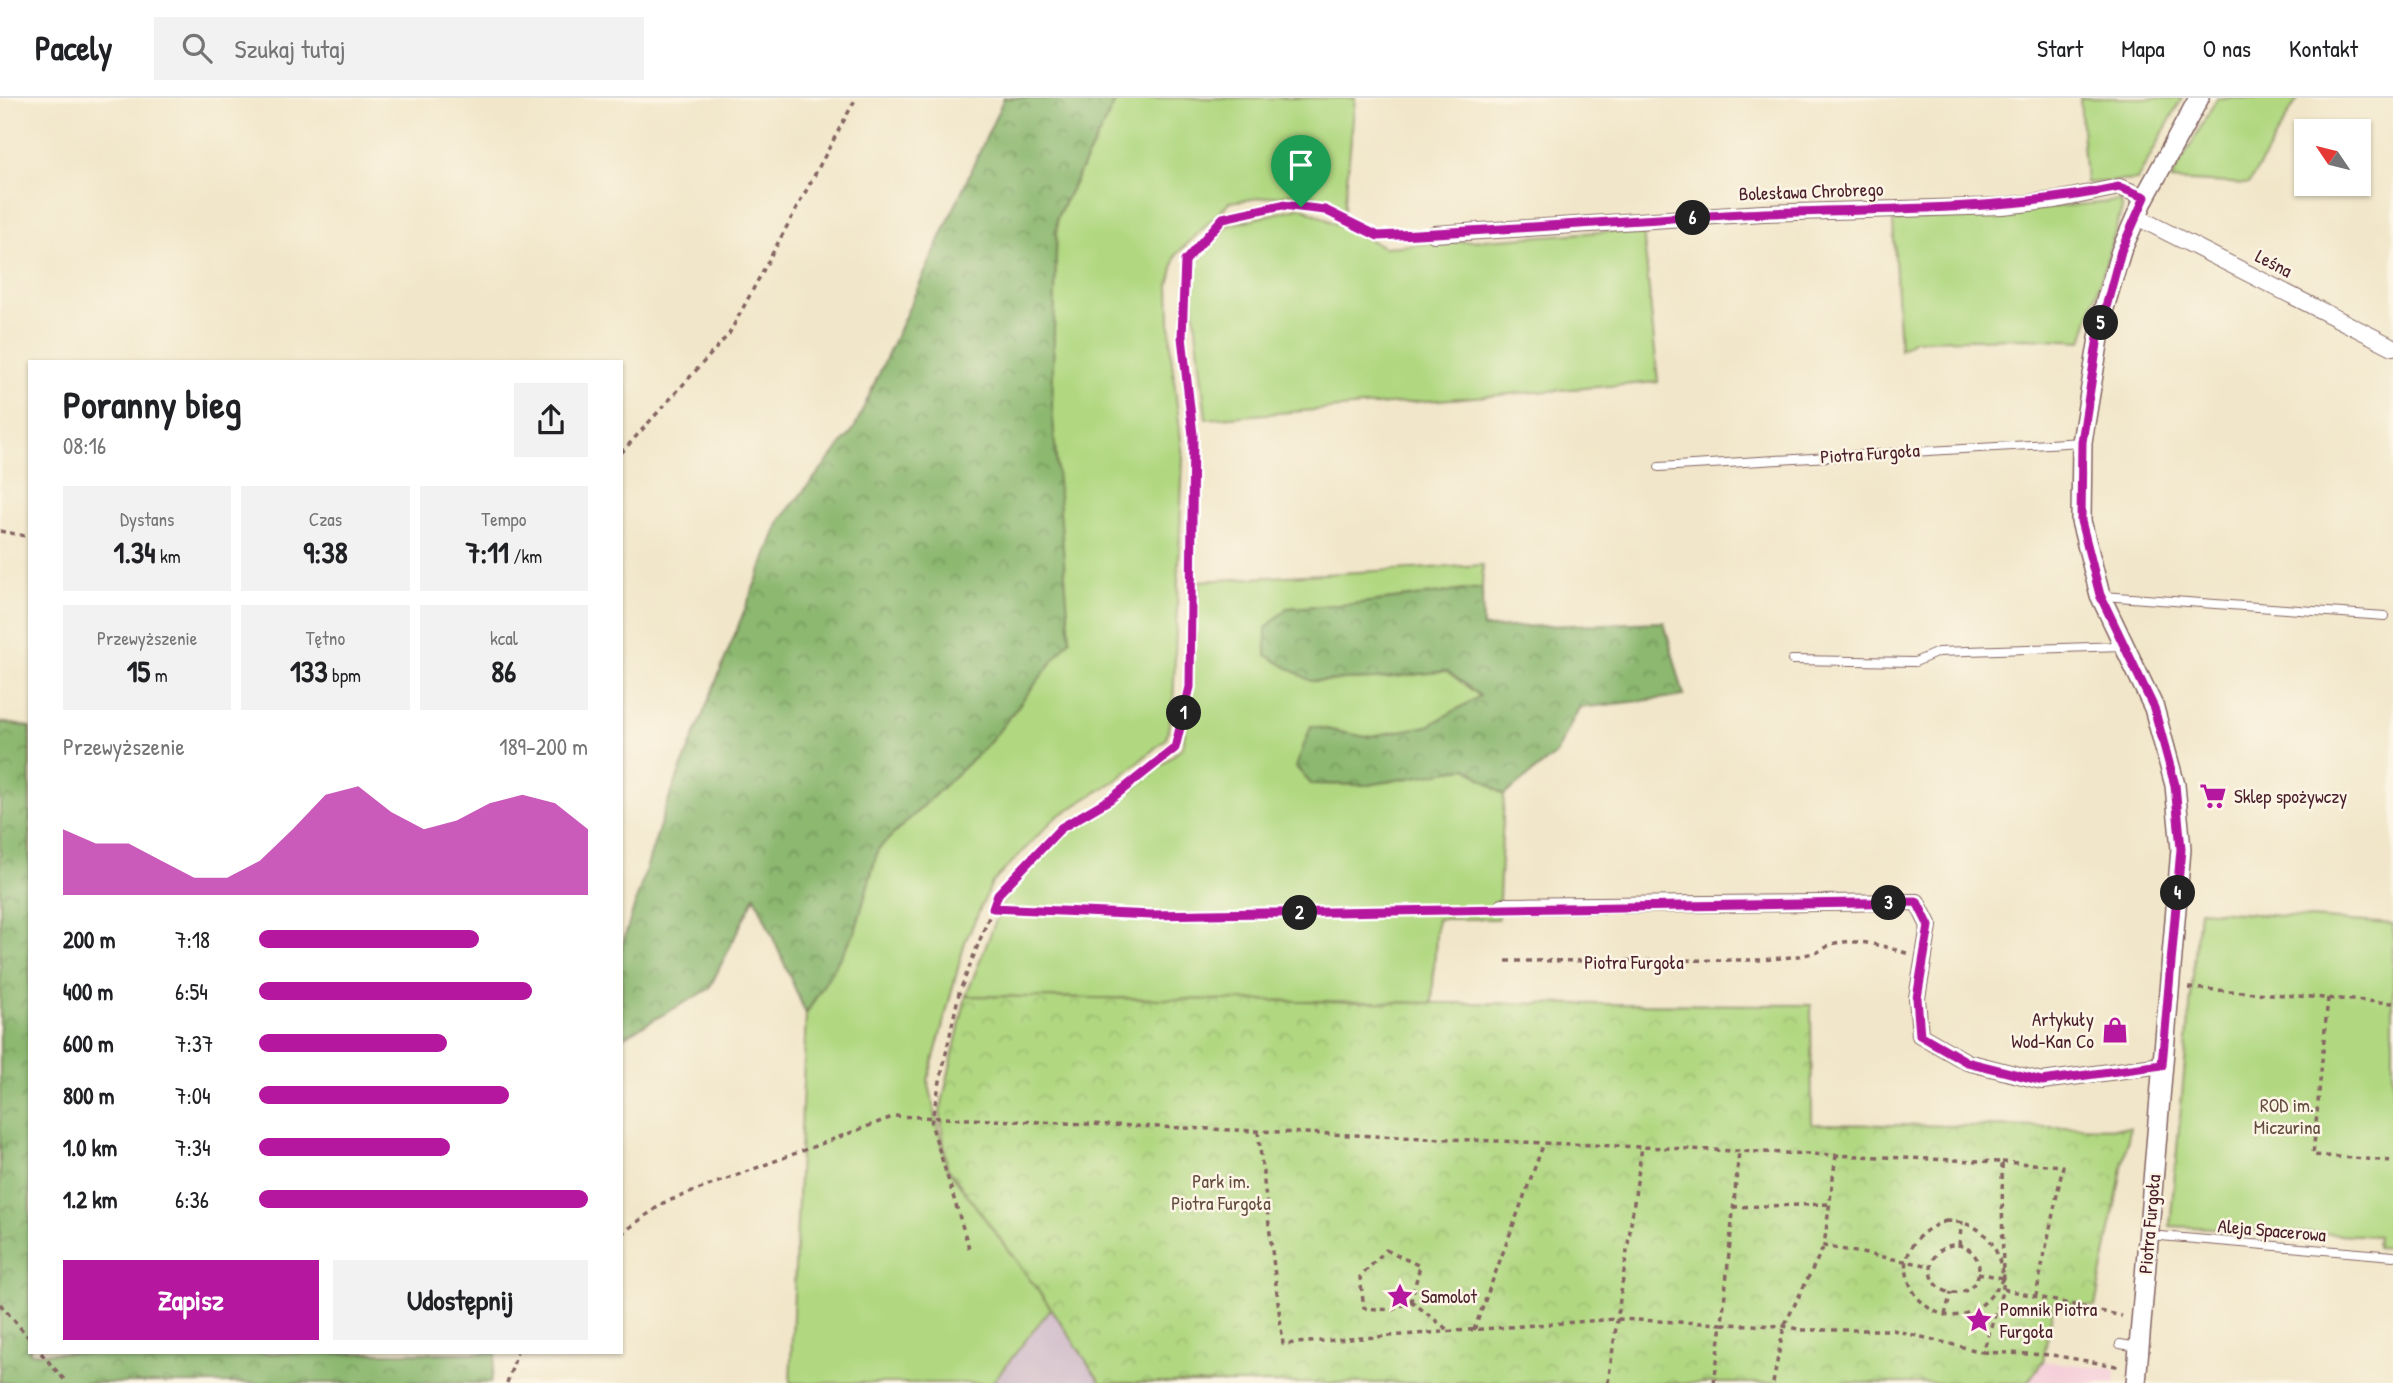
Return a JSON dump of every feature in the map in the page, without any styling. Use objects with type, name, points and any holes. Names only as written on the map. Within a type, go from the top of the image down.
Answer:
[{"type":"street","name":"Piotra Furgoła","points":[[2136,1383],[2129,1345],[2149,1235],[2181,849],[2175,785],[2154,708],[2100,595],[2081,521],[2082,442],[2104,308],[2135,216],[2199,98]]},
{"type":"street","name":"Bolesława Chrobrego","points":[[1434,234],[1763,214],[2003,206],[2056,200],[2119,187],[2145,197]]},
{"type":"street","name":"Leśna","points":[[2135,216],[2393,347]]},
{"type":"street","points":[[1503,906],[1917,902],[1929,926],[1917,998],[1920,1035],[1967,1062],[2042,1081],[2162,1065]]},
{"type":"lane","name":"Piotra Furgoła","points":[[1659,467],[2082,442]]},
{"type":"lane","points":[[2100,595],[2385,616]]},
{"type":"lane","points":[[1793,660],[1915,662],[1938,652],[2124,646]]},
{"type":"lane","name":"Aleja Spacerowa","points":[[2149,1235],[2393,1256]]},
{"type":"path","points":[[623,451],[729,334],[856,98]]},
{"type":"path","points":[[969,1248],[931,1123],[959,993],[998,894],[1061,828],[1112,798],[1175,748],[1190,687],[1193,435],[1182,337],[1185,261],[1223,218],[1282,205],[1325,210],[1378,236],[1434,234]]},
{"type":"path","points":[[0,531],[28,537]]},
{"type":"path","points":[[993,908],[1165,915],[1364,913],[1503,906]]},
{"type":"path","name":"Piotra Furgoła","points":[[1506,961],[1762,960],[1798,956],[1821,951],[1832,944],[1851,943],[1890,948],[1924,959]]},
{"type":"path","points":[[2170,986],[2393,1003]]},
{"type":"path","points":[[2328,998],[2313,1155],[2393,1161]]},
{"type":"path","points":[[623,1233],[663,1203],[894,1116],[2063,1166],[2036,1295]]},
{"type":"path","points":[[1258,1131],[1283,1343],[1616,1319],[1784,1325],[1802,1330],[1893,1330],[1983,1352],[2052,1355],[2116,1366],[2118,1353]]},
{"type":"path","points":[[1474,1330],[1544,1143]]},
{"type":"path","points":[[1608,1383],[1642,1147]]},
{"type":"path","points":[[1714,1383],[1739,1151]]},
{"type":"path","points":[[1773,1383],[1784,1325],[1824,1246],[1836,1155]]},
{"type":"path","points":[[1983,1352],[2003,1289],[2002,1162]]},
{"type":"path","points":[[1733,1207],[1829,1204]]},
{"type":"path","points":[[1947,1221],[1962,1221],[1988,1235],[1997,1247],[2003,1278],[1985,1305],[1970,1313],[1945,1315],[1923,1305],[1913,1293],[1907,1277],[1906,1261],[1911,1247],[1926,1230],[1947,1221]]},
{"type":"path","points":[[1959,1245],[1962,1221]]},
{"type":"path","points":[[1959,1245],[1972,1252],[1979,1273],[1970,1287],[1951,1292],[1935,1282],[1931,1266],[1938,1252],[1959,1245]]},
{"type":"path","points":[[1824,1246],[1931,1266]]},
{"type":"path","points":[[1385,1250],[1420,1266],[1411,1301],[1392,1310],[1364,1308],[1360,1277],[1385,1250]]},
{"type":"path","points":[[1979,1273],[2003,1278]]},
{"type":"path","points":[[2003,1289],[2124,1316],[2122,1329]]},
{"type":"path","points":[[1945,1315],[1951,1292]]},
{"type":"path","points":[[1411,1301],[1449,1332]]},
{"type":"path","points":[[0,1304],[28,1337]]},
{"type":"path","points":[[42,1354],[67,1383]]},
{"type":"path","points":[[507,1383],[517,1354]]},
{"type":"shaded area","points":[[1051,1308],[1101,1383],[992,1383]]},
{"type":"shaded area","points":[[2043,1361],[2115,1369],[2115,1383],[2027,1383]]},
{"type":"green space","points":[[1004,98],[1117,98],[1057,217],[1052,405],[1070,639],[991,741],[878,849],[855,932],[806,1014],[755,896],[709,989],[623,1037],[623,943],[665,809],[781,519],[854,429]]},
{"type":"green space","points":[[1117,98],[1355,98],[1344,211],[1306,192],[1230,202],[1176,255],[1169,285],[1171,353],[1183,457],[1173,706],[1166,739],[1118,779],[1055,818],[992,883],[965,942],[928,1080],[947,1167],[1051,1308],[992,1383],[790,1383],[806,1014],[855,932],[878,849],[991,741],[1052,405],[1057,217]]},
{"type":"green space","points":[[2080,98],[2182,98],[2137,180],[2086,183]]},
{"type":"green space","points":[[2217,98],[2298,98],[2249,184],[2171,180]]},
{"type":"green space","points":[[2121,201],[2122,209],[2082,341],[2027,338],[1914,340],[1900,350],[1893,221]]},
{"type":"green space","points":[[1301,207],[1384,247],[1643,229],[1658,382],[1206,419],[1193,300],[1195,264],[1229,225]]},
{"type":"green space","points":[[1483,565],[1482,588],[1353,604],[1287,608],[1311,681],[1375,679],[1447,671],[1480,696],[1428,726],[1366,737],[1311,727],[1311,784],[1368,785],[1467,768],[1504,795],[1498,919],[1437,919],[1432,1003],[966,996],[1004,900],[1060,836],[1123,798],[1183,747],[1200,581]]},
{"type":"green space","points":[[1482,588],[1483,628],[1664,622],[1684,696],[1579,708],[1556,754],[1504,795],[1467,768],[1368,785],[1311,784],[1296,767],[1311,726],[1366,737],[1428,726],[1480,696],[1447,671],[1375,679],[1311,681],[1266,655],[1266,628],[1287,608],[1353,604]]},
{"type":"green space","points":[[0,722],[28,727],[28,1354],[496,1354],[491,1383],[0,1383]]},
{"type":"green space","name":"ROD im. Miczurina","points":[[2199,910],[2393,924],[2393,1248],[2377,1247],[2378,1236],[2170,1226]]},
{"type":"green space","name":"Park im. Piotra Furgoła","points":[[966,996],[1811,1005],[1812,1124],[2130,1128],[2095,1307],[2054,1302],[2043,1361],[2027,1383],[1101,1383],[1051,1308],[947,1167],[940,1112]]},
{"type":"place","name":"Sklep spożywczy","points":[[2213,796]]},
{"type":"place","name":"Artykuły Wod-Kan Co","points":[[2115,1030]]},
{"type":"place","name":"Samolot","points":[[1400,1296]]},
{"type":"place","name":"Pomnik Piotra Furgoła","points":[[1979,1320]]},
{"type":"route","points":[[2119,187],[2145,197],[2112,277],[2098,337],[2082,442],[2081,521],[2100,595],[2154,708],[2175,785],[2181,849],[2162,1065],[2042,1081],[1967,1062],[1920,1035],[1917,998],[1929,926],[1917,902],[1503,906],[1364,913],[1152,915],[993,908],[998,894],[1061,828],[1112,798],[1175,748],[1190,687],[1193,435],[1182,337],[1185,261],[1223,218],[1282,205],[1301,207],[1325,210],[1378,236],[1763,214],[2003,206],[2056,200],[2119,187]]}]
